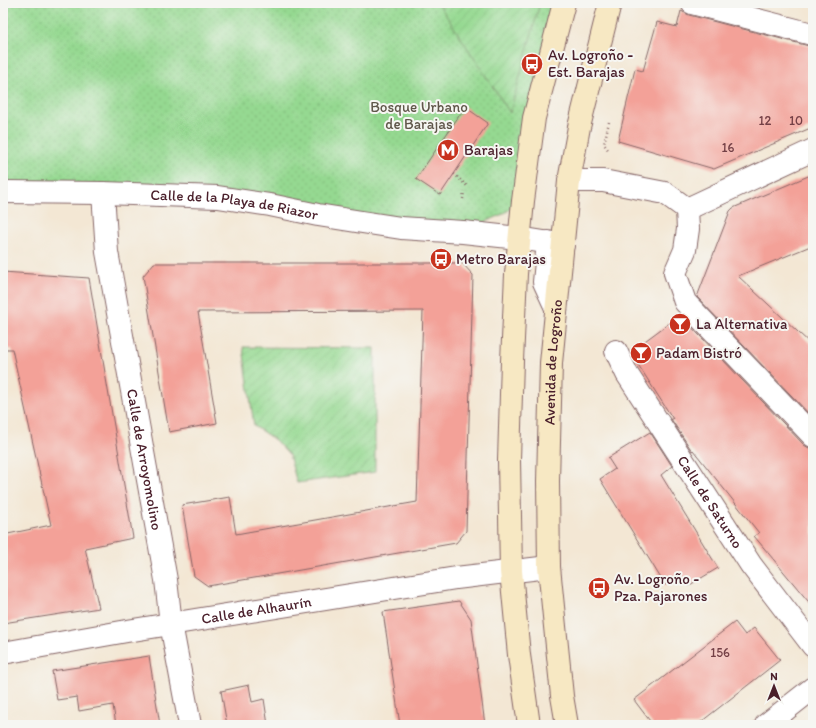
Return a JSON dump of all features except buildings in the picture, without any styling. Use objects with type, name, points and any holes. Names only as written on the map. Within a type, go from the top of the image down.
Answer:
[{"type":"main road","points":[[528,725],[519,655],[511,571],[509,460],[516,274],[534,118],[564,3]]},
{"type":"main road","name":"Avenida de Logroño","points":[[567,725],[562,696],[549,567],[548,481],[551,363],[556,308],[555,244],[579,126],[610,3]]},
{"type":"street","points":[[692,3],[812,34]]},
{"type":"street","points":[[687,209],[813,150]]},
{"type":"street","points":[[569,180],[603,180],[665,193],[687,209]]},
{"type":"street","name":"Calle de la Playa de Riazor","points":[[3,192],[103,193],[218,197],[270,205],[318,216],[401,228],[463,232],[519,238],[555,244]]},
{"type":"street","name":"Calle de Arroyomolino","points":[[103,193],[107,252],[166,580],[171,624],[190,725]]},
{"type":"street","points":[[687,209],[688,230],[685,250],[675,273],[685,302],[813,436]]},
{"type":"street","name":"Calle de Saturno","points":[[616,352],[627,374],[751,565],[813,646]]},
{"type":"street","name":"Calle de Alhaurín","points":[[3,652],[456,578],[549,567]]},
{"type":"street","points":[[766,725],[813,688]]},
{"type":"path","points":[[454,174],[468,187]]},
{"type":"path","points":[[463,199],[464,191]]},
{"type":"green space","name":"Bosque Urbano de Barajas","points":[[3,3],[564,3],[523,201],[501,215],[463,232],[318,215],[3,192]]},
{"type":"green space","points":[[438,3],[540,3],[510,113]]},
{"type":"green space","points":[[243,347],[375,348],[375,472],[297,483],[289,455],[275,440],[254,426]]},
{"type":"place","name":"Av. Logroño - Est. Barajas","points":[[532,64]]},
{"type":"place","name":"Barajas","points":[[448,150]]},
{"type":"place","name":"Metro Barajas","points":[[441,259]]},
{"type":"place","name":"La Alternativa","points":[[680,324]]},
{"type":"place","name":"Padam Bistró","points":[[641,353]]},
{"type":"place","name":"Av. Logroño - Pza. Pajarones","points":[[599,588]]}]
